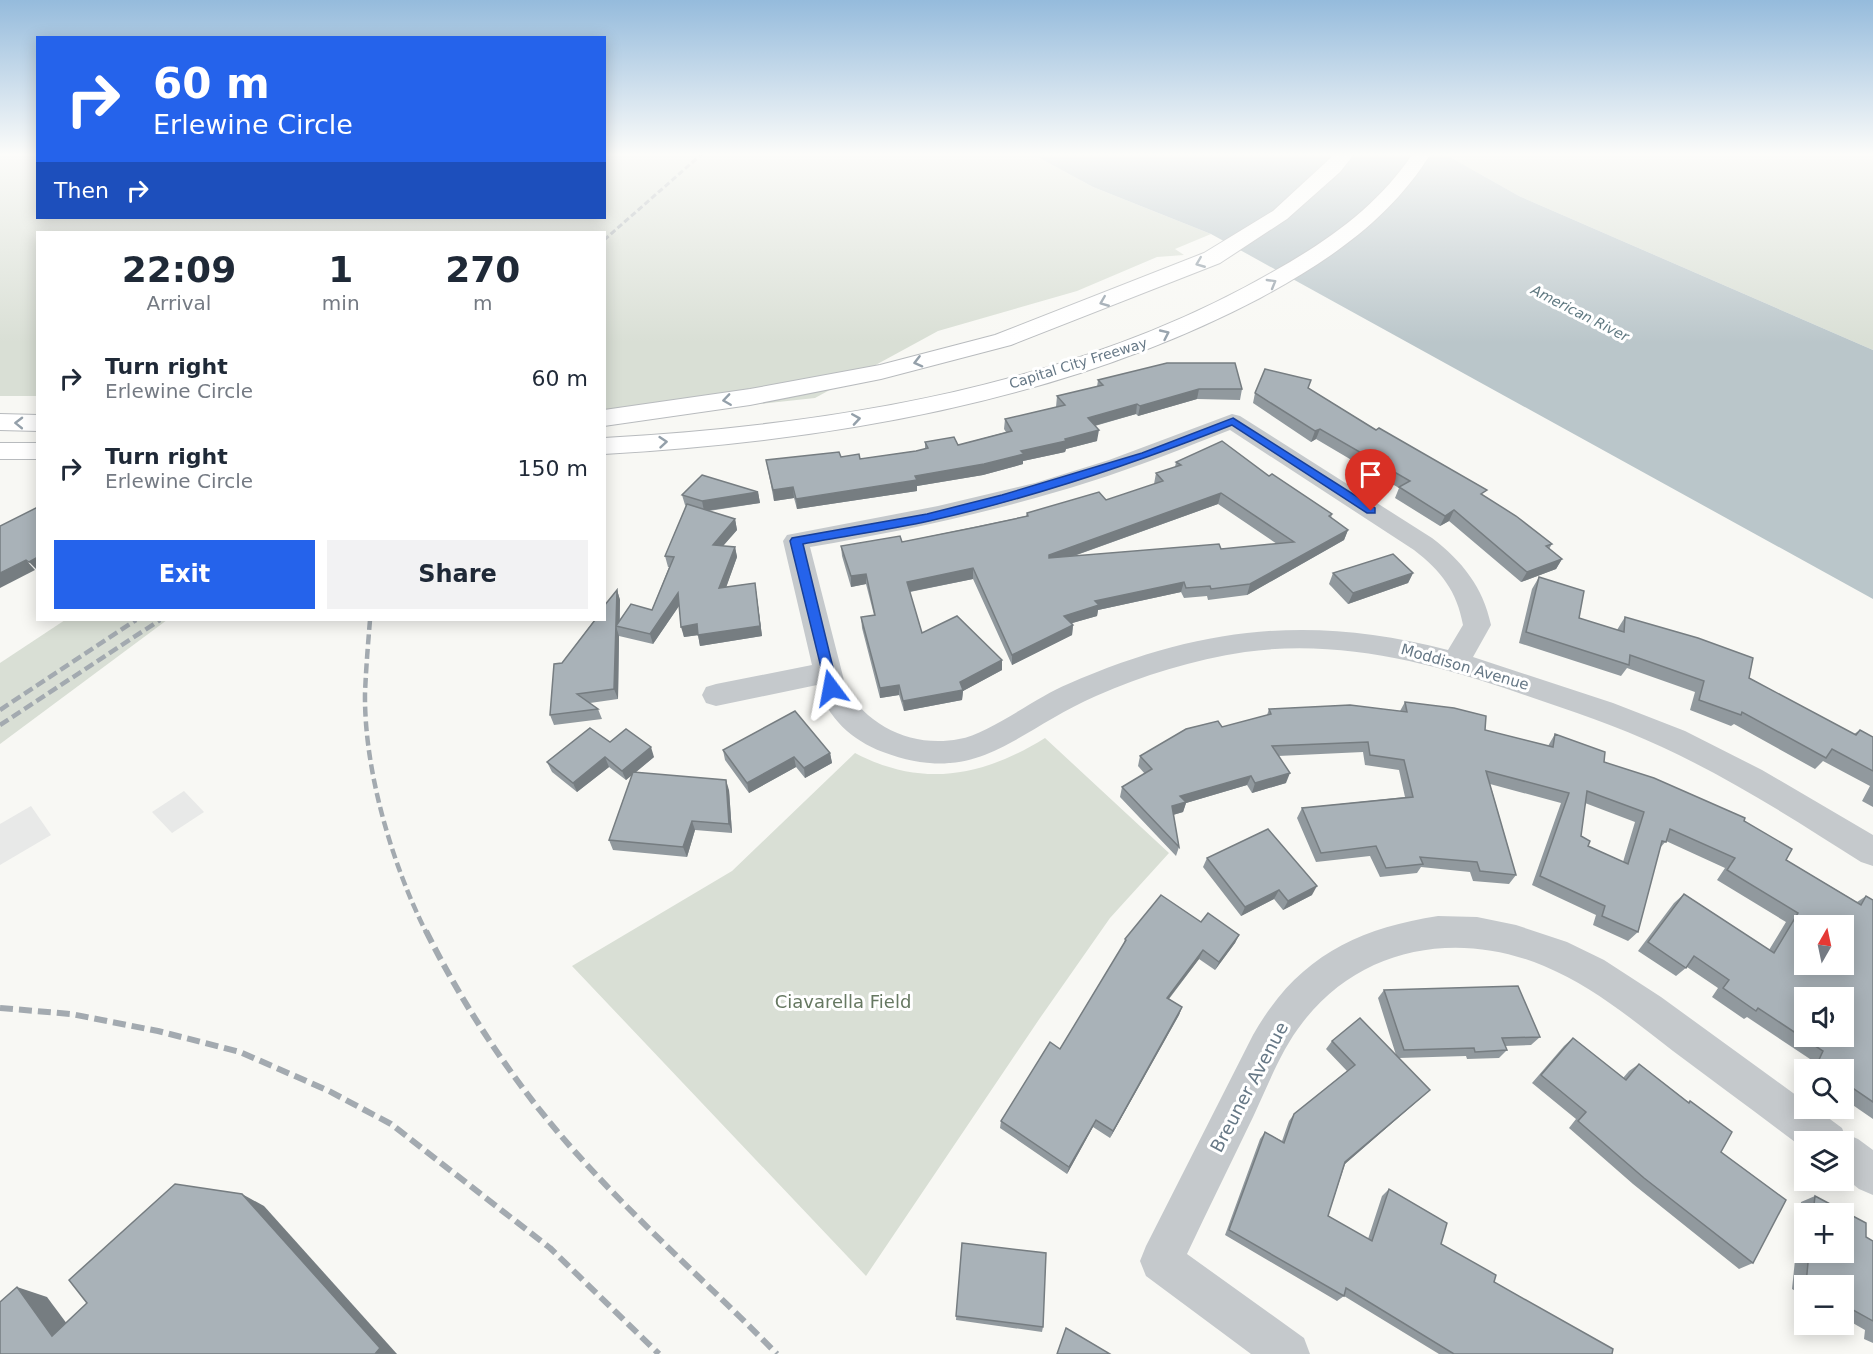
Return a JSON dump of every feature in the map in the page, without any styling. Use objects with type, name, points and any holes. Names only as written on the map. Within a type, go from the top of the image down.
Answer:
[{"type":"highway","points":[[606,418],[750,397],[881,372],[1003,340],[1212,258],[1278,216]]},
{"type":"highway","name":"Capital City Freeway","points":[[606,446],[740,435],[896,412],[1035,379],[1156,338],[1220,310],[1276,280],[1346,235],[1367,216]]},
{"type":"highway","points":[[0,422],[36,423]]},
{"type":"highway","points":[[0,451],[36,451]]},
{"type":"street","points":[[716,695],[828,672],[796,541],[927,518],[1005,499],[1146,455],[1233,421],[1423,544],[1448,564],[1472,600],[1477,625],[1456,661]]},
{"type":"street","name":"Moddison Avenue","points":[[828,672],[831,688],[838,702],[860,726],[873,735],[902,746],[935,753],[968,750],[1009,730],[1033,713],[1075,692],[1162,660],[1203,650],[1286,638],[1350,640],[1400,648],[1456,661],[1618,716],[1672,738],[1773,791],[1873,852]]},
{"type":"street","name":"Breuner Avenue","points":[[1288,1354],[1161,1261],[1270,1040],[1297,1000],[1350,956],[1388,939],[1429,932],[1473,933],[1533,947],[1566,959],[1636,1000],[1813,1131]]},
{"type":"street","points":[[1854,1161],[1873,1175]]},
{"type":"shaded area","points":[[184,791],[204,812],[172,833],[152,812]]},
{"type":"shaded area","points":[[31,806],[51,835],[0,865],[0,824]]},
{"type":"green space","points":[[0,216],[36,216],[36,219],[606,219],[606,216],[1166,216],[1211,234],[1175,249],[1184,255],[1157,257],[1077,291],[938,331],[815,398],[606,421],[606,231],[36,231],[36,396],[0,396]]},
{"type":"green space","points":[[1565,216],[1873,216],[1873,350]]},
{"type":"green space","points":[[63,621],[166,621],[0,744],[0,663]]},
{"type":"green space","name":"Ciavarella Field","points":[[1045,738],[1169,853],[1110,918],[866,1276],[572,966],[732,871],[855,753],[904,771],[928,774],[952,773],[998,762]]},
{"type":"water","name":"American River","points":[[1166,216],[1565,216],[1873,350],[1873,599],[1211,234]]},
{"type":"building","points":[[1167,363],[1235,363],[1242,389],[1199,389],[1140,406],[1137,404],[1088,418],[1099,430],[1065,439],[1066,441],[1021,451],[1024,454],[984,464],[915,476],[917,480],[796,499],[793,487],[773,490],[766,460],[839,452],[841,457],[859,454],[860,459],[916,451],[928,448],[925,442],[954,437],[958,445],[1012,431],[1005,419],[1065,405],[1057,396],[1103,385],[1098,380]]},
{"type":"building","points":[[1265,369],[1311,380],[1308,388],[1376,430],[1379,428],[1487,490],[1481,494],[1516,516],[1552,544],[1546,546],[1562,559],[1527,572],[1454,510],[1445,516],[1399,487],[1410,481],[1320,429],[1315,431],[1255,393]]},
{"type":"building","points":[[1222,441],[1269,476],[1272,474],[1332,514],[1329,516],[1348,530],[1250,584],[1211,589],[1210,586],[1186,588],[1184,582],[1095,601],[1099,605],[1064,616],[1073,625],[1012,655],[973,568],[907,582],[922,633],[957,616],[1002,660],[960,682],[963,690],[903,701],[899,685],[880,688],[861,617],[875,615],[866,574],[851,576],[841,546],[900,536],[902,542],[977,527],[1028,516],[1027,513],[1099,492],[1106,500],[1163,481],[1156,473],[1181,465],[1176,462]],"holes":[[[1221,493],[1294,542],[1221,549],[1219,544],[1049,558],[1049,555]]]},
{"type":"building","points":[[702,475],[758,492],[702,501],[682,495]]},
{"type":"building","points":[[687,504],[735,519],[713,545],[735,547],[719,588],[755,583],[760,626],[698,635],[697,624],[681,627],[678,593],[650,634],[616,626],[631,604],[652,610],[674,557],[665,556]]},
{"type":"building","points":[[36,508],[36,558],[29,562],[26,560],[0,573],[0,526]]},
{"type":"building","points":[[1393,554],[1413,573],[1353,593],[1333,573]]},
{"type":"building","points":[[1539,577],[1584,591],[1579,618],[1624,632],[1625,617],[1698,638],[1753,658],[1749,678],[1856,735],[1860,730],[1873,737],[1873,771],[1832,749],[1826,758],[1742,712],[1741,715],[1699,700],[1704,681],[1630,655],[1629,665],[1526,632]]},
{"type":"building","points":[[617,590],[614,689],[577,694],[598,709],[550,715],[554,664],[562,663],[594,621],[606,621],[606,604]]},
{"type":"building","points":[[1405,702],[1454,708],[1486,716],[1485,730],[1553,747],[1555,734],[1605,752],[1604,762],[1654,778],[1745,818],[1744,821],[1792,849],[1786,860],[1861,905],[1866,896],[1873,900],[1873,1102],[1854,1089],[1854,1059],[1819,1059],[1823,1051],[1817,1047],[1854,1047],[1854,987],[1794,987],[1794,1032],[1758,1008],[1756,1011],[1723,988],[1729,980],[1694,956],[1686,968],[1648,942],[1684,894],[1774,953],[1794,920],[1794,975],[1854,975],[1854,915],[1797,915],[1798,913],[1727,870],[1735,858],[1670,829],[1666,842],[1662,841],[1638,932],[1602,916],[1605,906],[1540,876],[1569,793],[1486,771],[1516,875],[1480,871],[1477,862],[1420,857],[1423,864],[1386,868],[1376,846],[1321,853],[1302,808],[1413,797],[1404,760],[1370,755],[1368,742],[1272,746],[1290,773],[1255,783],[1251,776],[1180,796],[1186,802],[1172,806],[1179,847],[1122,787],[1152,769],[1140,756],[1186,729],[1218,721],[1222,727],[1271,714],[1269,709],[1350,705],[1407,712]],"holes":[[[1587,791],[1644,812],[1628,864],[1588,846],[1590,841],[1581,836]]]},
{"type":"building","points":[[795,711],[830,753],[804,768],[794,757],[747,783],[723,750]]},
{"type":"building","points":[[590,728],[610,742],[626,729],[651,747],[622,771],[605,757],[573,783],[547,762]]},
{"type":"building","points":[[633,772],[726,780],[729,824],[692,821],[683,847],[609,840]]},
{"type":"building","points":[[1268,829],[1317,886],[1288,901],[1279,890],[1245,907],[1207,858]]},
{"type":"building","points":[[1161,895],[1201,922],[1208,913],[1239,935],[1219,962],[1203,950],[1167,998],[1182,1007],[1113,1131],[1096,1120],[1069,1167],[1001,1121],[1050,1042],[1060,1049],[1125,939]]},
{"type":"building","points":[[1518,986],[1540,1037],[1502,1038],[1507,1050],[1475,1052],[1474,1048],[1404,1050],[1384,990]]},
{"type":"building","points":[[1360,1018],[1430,1090],[1345,1162],[1328,1216],[1372,1241],[1389,1189],[1447,1223],[1441,1244],[1496,1275],[1494,1282],[1613,1349],[1612,1354],[1454,1354],[1346,1288],[1344,1296],[1229,1230],[1265,1132],[1284,1143],[1294,1114],[1355,1065],[1332,1041]]},
{"type":"building","points":[[1573,1038],[1626,1080],[1639,1064],[1689,1103],[1690,1101],[1732,1132],[1721,1152],[1786,1200],[1753,1263],[1644,1178],[1578,1121],[1586,1112],[1541,1075]]},
{"type":"building","points":[[175,1184],[242,1194],[380,1348],[375,1354],[0,1354],[0,1302],[17,1287],[52,1336],[87,1303],[69,1280]]},
{"type":"building","points":[[1815,1196],[1828,1203],[1814,1203]]},
{"type":"building","points":[[1854,1217],[1866,1223],[1866,1237],[1873,1241],[1873,1321],[1854,1311],[1854,1275],[1807,1275],[1808,1263],[1854,1263]]},
{"type":"building","points":[[962,1243],[1046,1253],[1043,1327],[956,1316]]},
{"type":"building","points":[[1066,1328],[1110,1354],[1057,1354]]},
{"type":"railway","points":[[606,238],[631,216]]},
{"type":"railway","points":[[0,710],[134,621]]},
{"type":"railway","points":[[0,725],[158,621]]},
{"type":"railway","points":[[370,621],[365,693],[369,753],[391,847],[426,932]]},
{"type":"railway","points":[[426,931],[450,977],[490,1042],[563,1138],[622,1202],[777,1354]]},
{"type":"railway","points":[[0,1008],[71,1014],[158,1031],[240,1052],[329,1091],[391,1124],[550,1248],[659,1354]]},
{"type":"route","points":[[831,688],[796,541],[927,518],[1005,499],[1146,455],[1233,421],[1371,511]]}]
